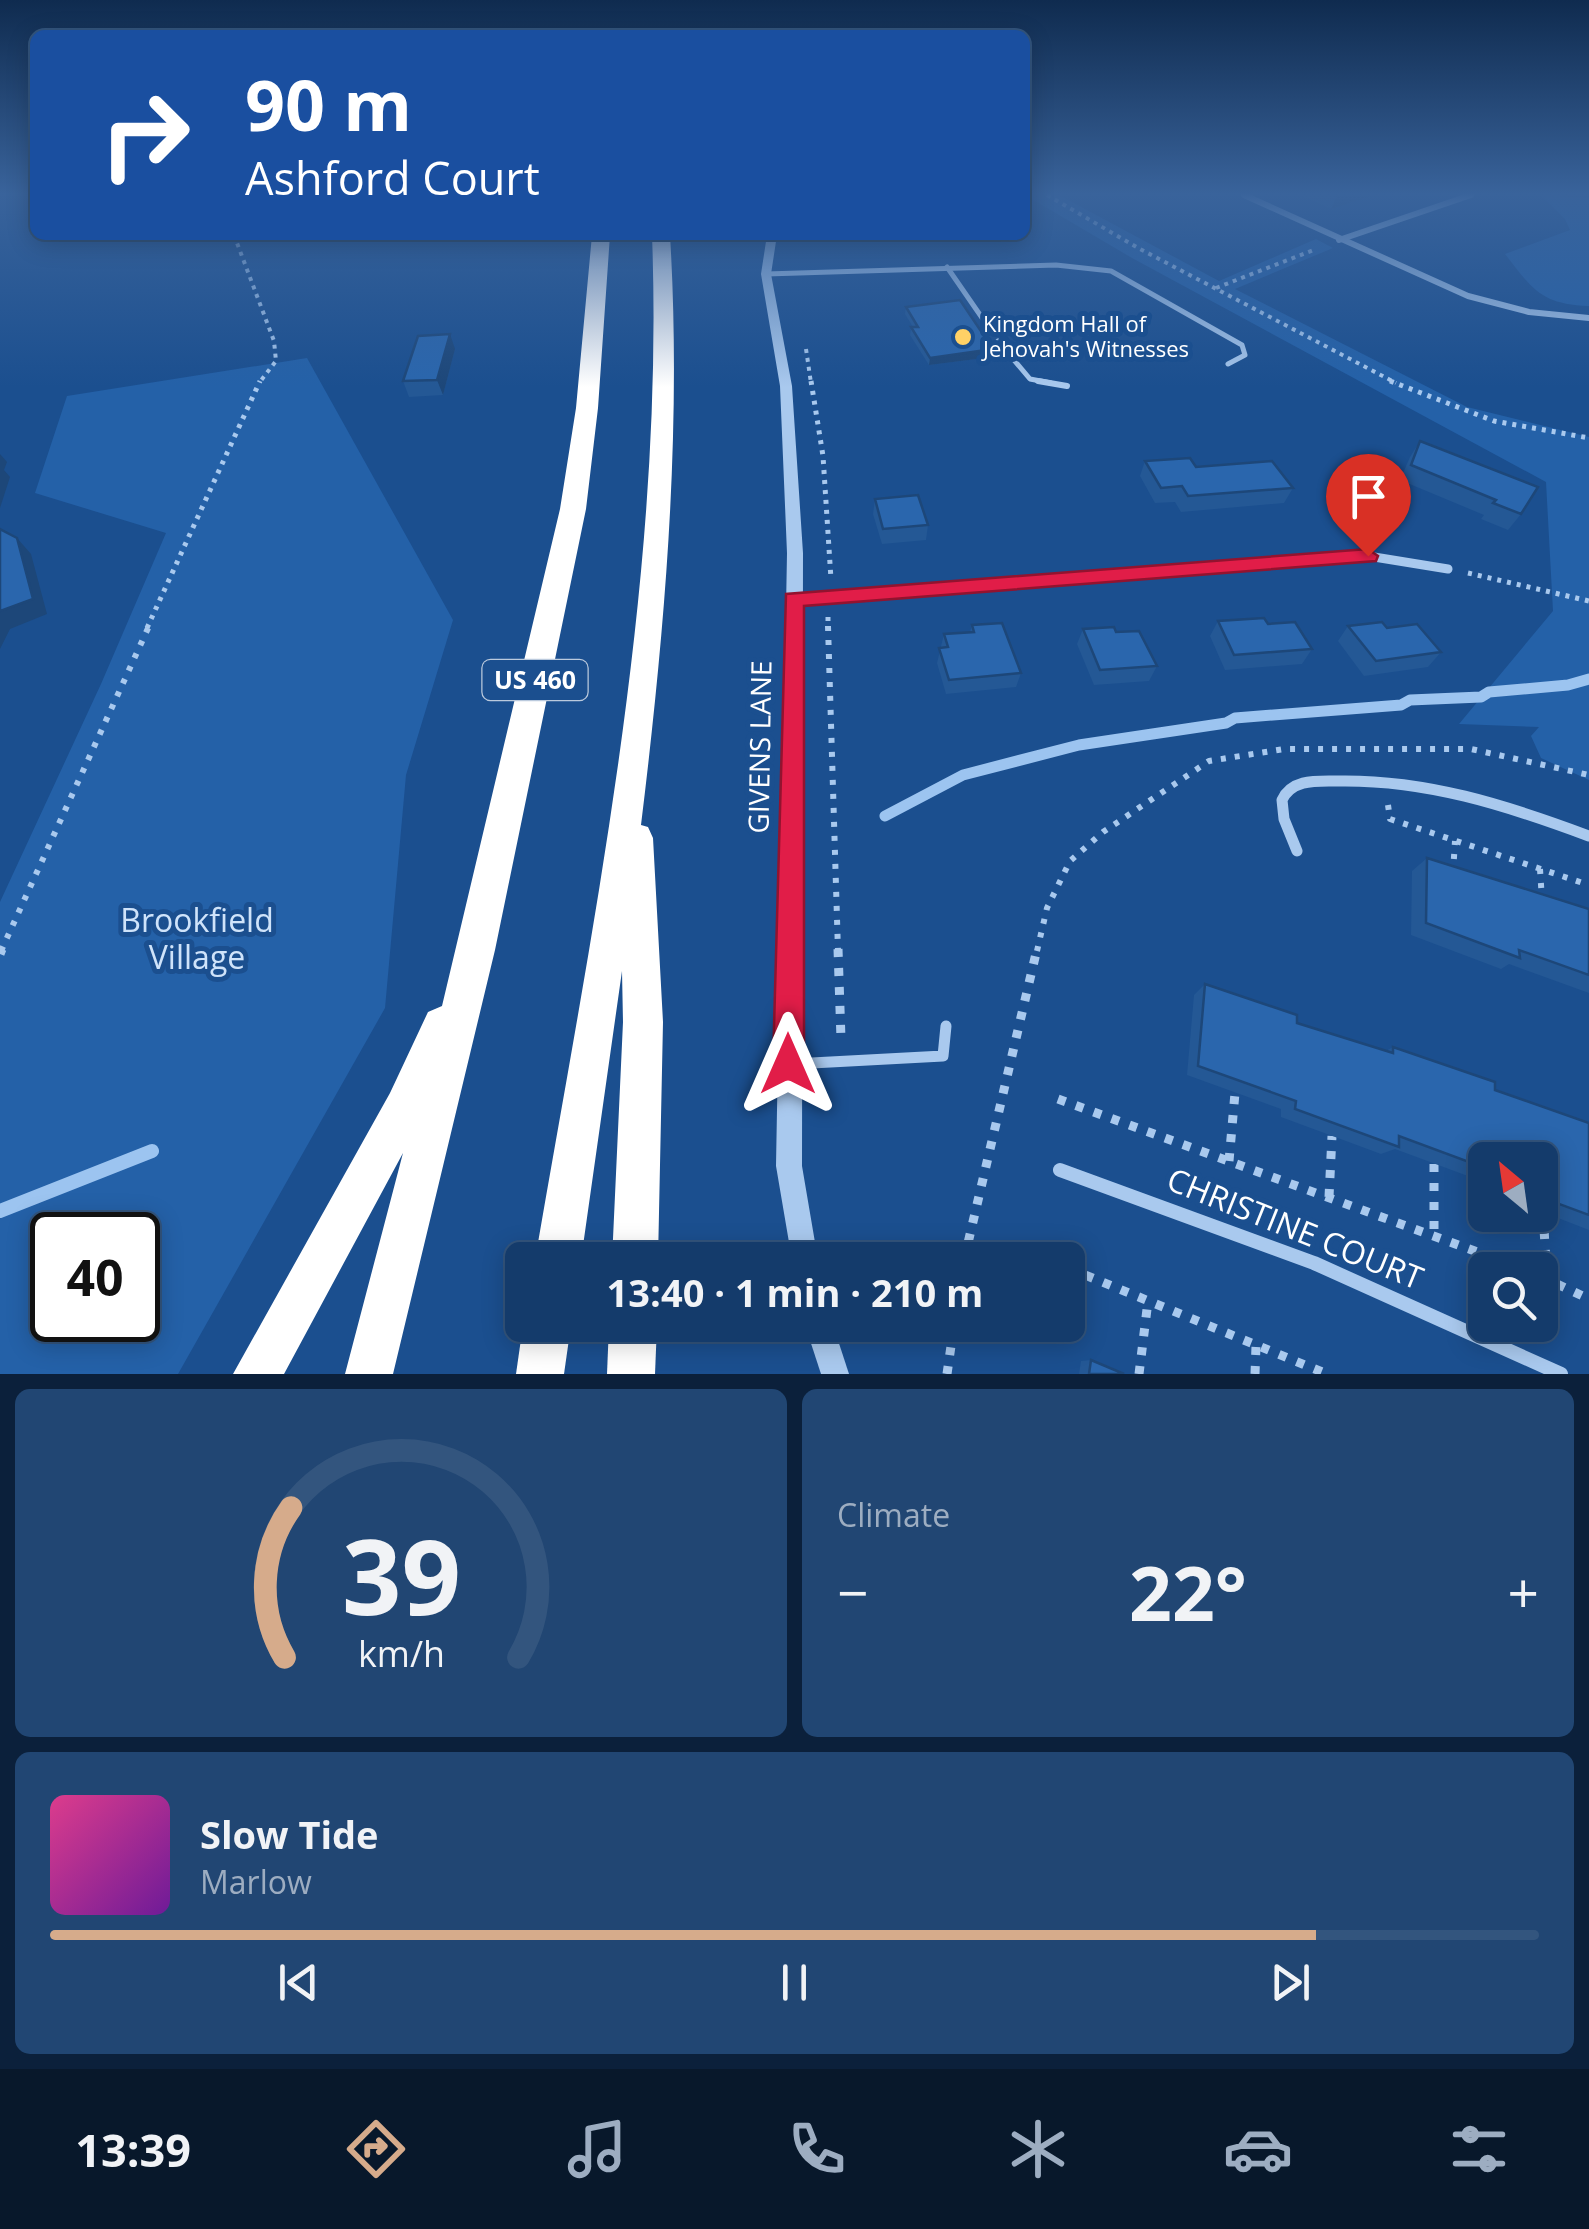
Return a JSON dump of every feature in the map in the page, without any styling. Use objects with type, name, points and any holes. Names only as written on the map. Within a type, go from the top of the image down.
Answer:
[{"type":"highway","name":"US 460","points":[[369,1374],[476,950],[572,508],[587,408],[598,259]]},
{"type":"highway","points":[[561,1242],[634,764],[661,502],[666,303],[663,259]]},
{"type":"highway","points":[[634,764],[643,1022],[636,1242]]},
{"type":"highway","points":[[257,1374],[406,1108],[476,950]]},
{"type":"highway","points":[[540,1374],[545,1342]]},
{"type":"highway","points":[[631,1374],[632,1342]]},
{"type":"street","name":"GIVENS LANE","points":[[768,259],[766,274],[790,420],[794,600],[789,1166],[802,1242]]},
{"type":"street","points":[[1383,259],[1468,296],[1529,312],[1589,318]]},
{"type":"street","points":[[794,600],[1368,556],[1448,569]]},
{"type":"street","points":[[1297,851],[1281,804],[1285,793],[1300,782],[1406,782],[1459,791],[1589,836]]},
{"type":"street","name":"CHRISTINE COURT","points":[[1060,1170],[1171,1207],[1336,1274],[1561,1374]]},
{"type":"street","points":[[824,1342],[834,1374]]},
{"type":"lane","points":[[766,274],[1056,264],[1112,271],[1242,345],[1245,355],[1228,364]]},
{"type":"lane","points":[[948,267],[987,325]]},
{"type":"lane","points":[[998,341],[1030,378],[1068,386]]},
{"type":"lane","points":[[788,1064],[943,1056],[946,1026]]},
{"type":"path","points":[[0,954],[258,382],[276,361],[274,341],[243,259]]},
{"type":"path","points":[[1162,259],[1374,373],[1451,409],[1528,430],[1589,438]]},
{"type":"path","points":[[1214,288],[1289,259]]},
{"type":"path","points":[[803,338],[818,415],[832,566]]},
{"type":"path","points":[[1448,569],[1589,601]]},
{"type":"path","points":[[828,622],[841,1062]]},
{"type":"path","points":[[968,1242],[1047,908],[1070,861],[1103,832],[1209,761],[1247,752],[1471,750],[1589,775]]},
{"type":"path","points":[[1370,801],[1388,800],[1390,819],[1589,886]]},
{"type":"path","points":[[1452,885],[1455,841]]},
{"type":"path","points":[[1540,869],[1543,911]]},
{"type":"path","points":[[1229,1161],[1235,1093]]},
{"type":"path","points":[[1058,1099],[1479,1252]]},
{"type":"path","points":[[1329,1197],[1332,1136]]},
{"type":"path","points":[[1434,1164],[1434,1235]]},
{"type":"path","points":[[1085,1275],[1327,1374]]},
{"type":"path","points":[[1558,1284],[1589,1298]]},
{"type":"path","points":[[1139,1374],[1148,1301]]},
{"type":"path","points":[[947,1374],[952,1342]]},
{"type":"path","points":[[1255,1374],[1256,1346]]},
{"type":"green space","points":[[1134,259],[1178,259],[1219,281],[1270,259],[1306,259],[1235,289],[1467,407],[1589,437],[1589,780],[1541,758],[1531,736],[1539,727],[1459,724],[1553,611],[1546,482]]},
{"type":"green space","points":[[1509,259],[1589,259],[1589,306],[1549,298],[1523,277]]},
{"type":"green space","name":"Brookfield Village","points":[[307,358],[453,620],[406,775],[385,1008],[178,1374],[0,1374],[0,902],[166,533],[35,493],[67,396]]},
{"type":"building","name":"Kingdom Hall of Jehovah's Witnesses","points":[[960,300],[993,349],[930,358],[911,327],[918,327],[906,307]]},
{"type":"building","points":[[450,334],[437,380],[403,381],[418,336]]},
{"type":"building","points":[[1420,441],[1538,487],[1521,514],[1411,465]]},
{"type":"building","points":[[1190,458],[1196,467],[1272,461],[1293,488],[1188,496],[1182,486],[1161,488],[1145,461]]},
{"type":"building","points":[[918,495],[928,525],[883,529],[875,499]]},
{"type":"building","points":[[0,529],[17,538],[33,599],[0,611]]},
{"type":"building","points":[[1264,618],[1268,624],[1295,622],[1312,649],[1234,655],[1218,621]]},
{"type":"building","points":[[1382,622],[1387,628],[1417,624],[1441,652],[1376,661],[1348,626]]},
{"type":"building","points":[[1002,623],[1021,673],[949,680],[939,648],[948,647],[944,634],[974,632],[972,625]]},
{"type":"building","points":[[1114,627],[1116,632],[1139,631],[1157,666],[1100,670],[1083,629]]},
{"type":"building","points":[[1427,858],[1589,909],[1589,975],[1519,950],[1520,958],[1426,923]]},
{"type":"building","points":[[1205,984],[1297,1015],[1297,1023],[1393,1053],[1393,1047],[1495,1082],[1495,1090],[1589,1123],[1589,1215],[1558,1204],[1558,1142],[1468,1142],[1468,1162],[1399,1136],[1399,1147],[1295,1109],[1296,1101],[1198,1066]]},
{"type":"building","points":[[1091,1360],[1124,1374],[1089,1374]]},
{"type":"waterway","points":[[885,816],[963,775],[1079,745],[1226,723],[1235,718],[1401,705],[1410,700],[1481,697],[1489,692],[1568,685],[1589,679]]},
{"type":"waterway","points":[[0,1211],[152,1151]]},
{"type":"place","name":"Kingdom Hall of Jehovah's Witnesses","points":[[963,337]]},
{"type":"route","points":[[788,1064],[794,600],[1368,556]]}]
